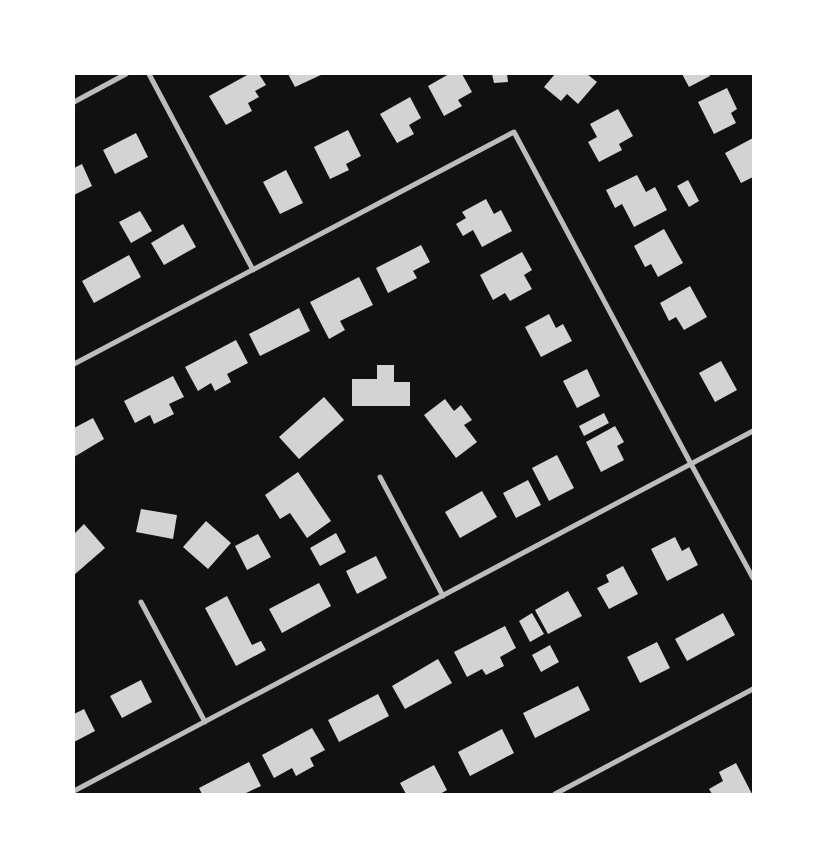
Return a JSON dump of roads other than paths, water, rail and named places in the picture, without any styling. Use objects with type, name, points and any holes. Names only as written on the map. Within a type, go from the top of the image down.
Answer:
[{"type":"street","points":[[74,102],[126,74]]},
{"type":"street","points":[[149,74],[253,270]]},
{"type":"street","points":[[74,364],[514,132],[753,578]]},
{"type":"street","points":[[74,791],[753,431]]},
{"type":"street","points":[[380,478],[443,596]]},
{"type":"street","points":[[141,602],[205,722]]},
{"type":"street","points":[[555,794],[753,689]]}]
